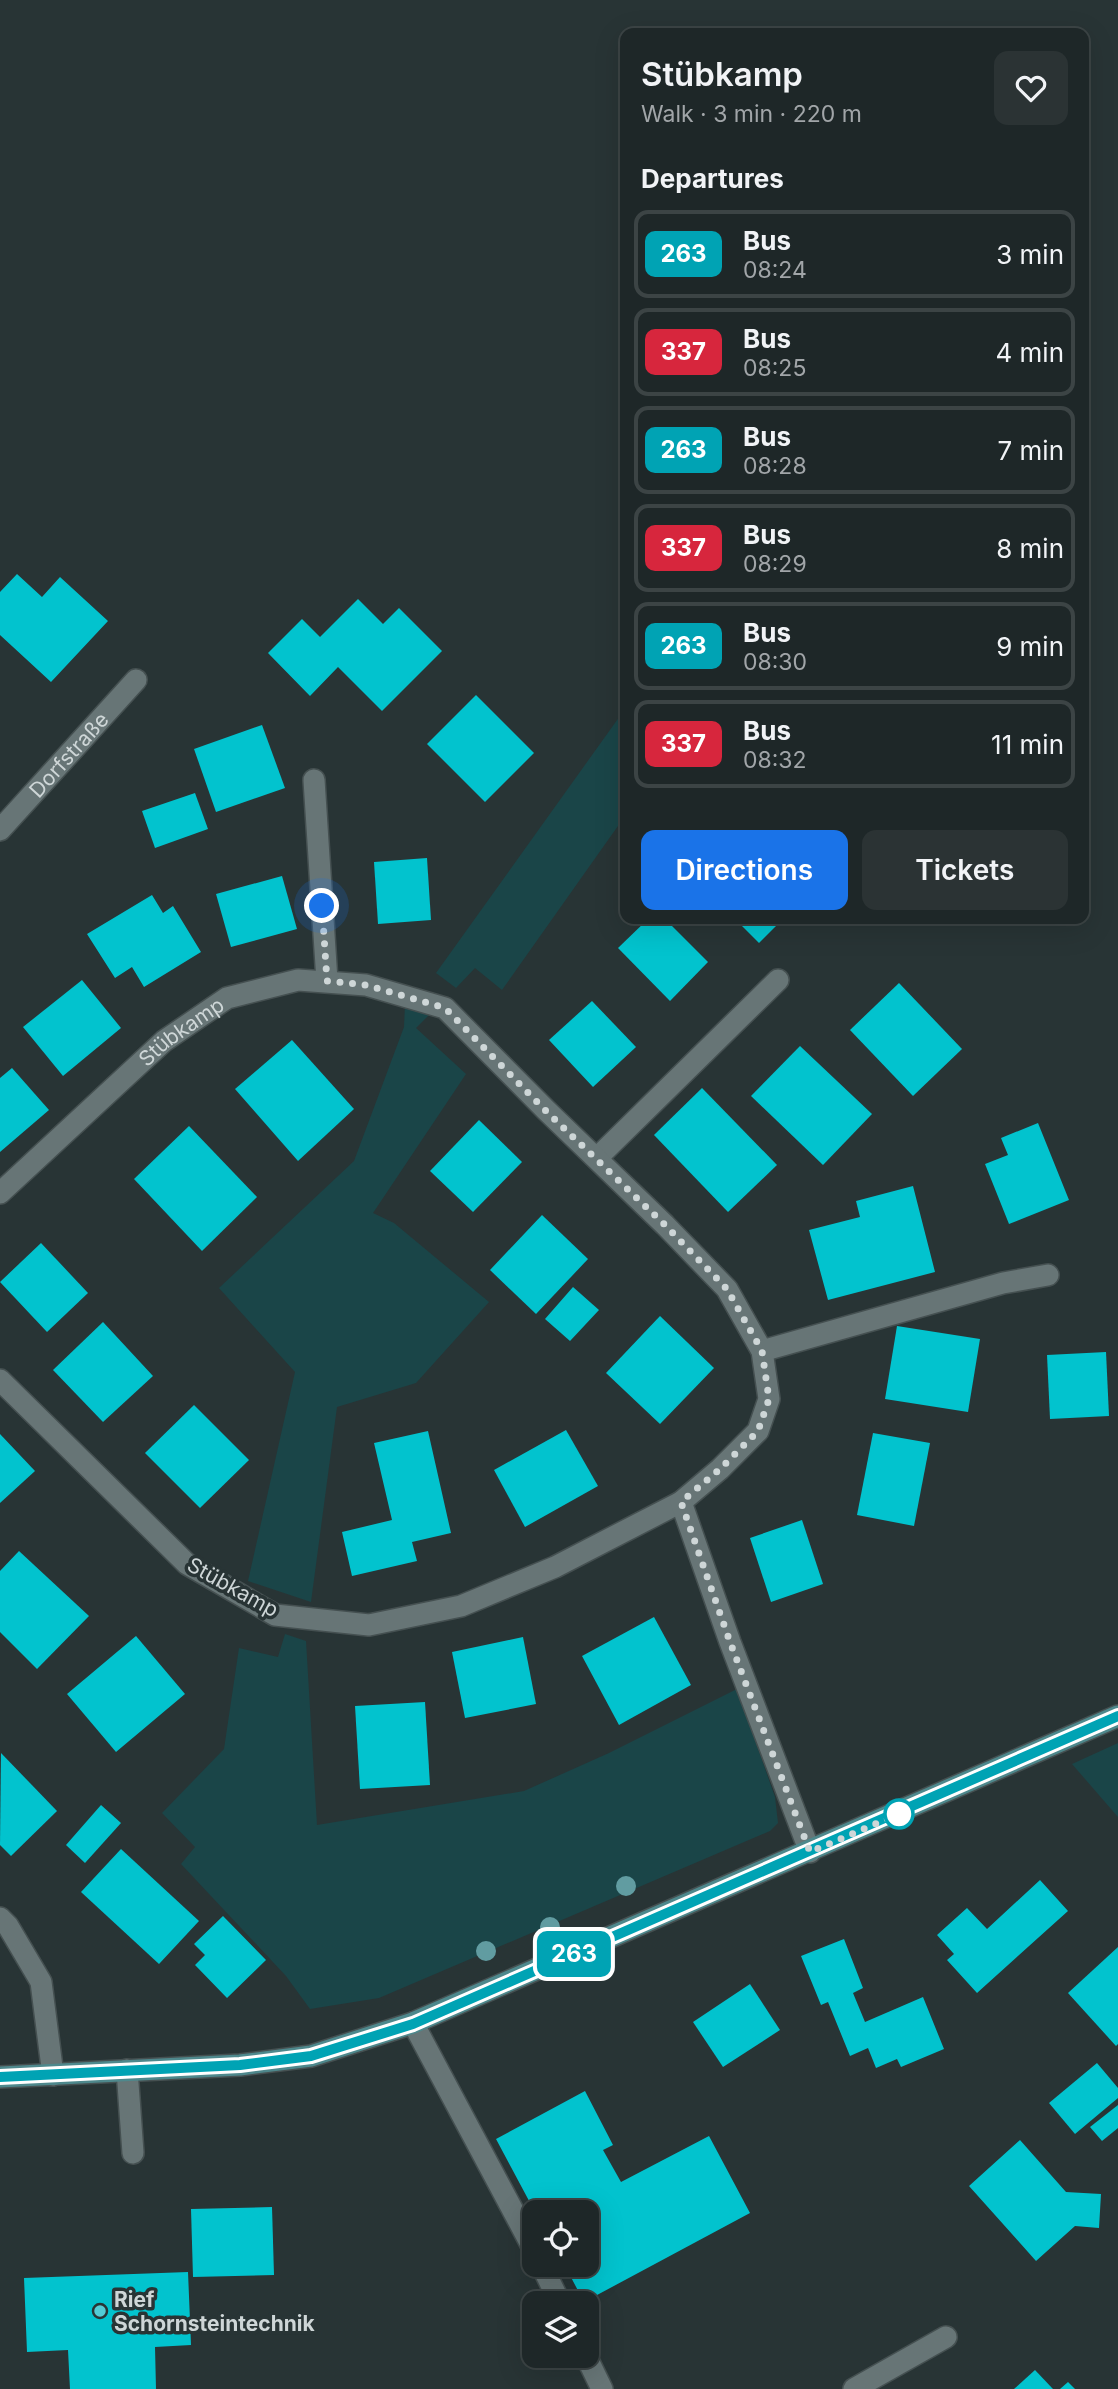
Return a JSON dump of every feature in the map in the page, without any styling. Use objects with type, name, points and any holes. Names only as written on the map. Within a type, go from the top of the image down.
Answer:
[{"type":"main road","points":[[0,2077],[240,2065],[311,2056],[413,2024],[1118,1716]]},
{"type":"street","name":"Dorfstraße","points":[[0,830],[136,680]]},
{"type":"street","points":[[314,780],[327,981]]},
{"type":"street","name":"Stübkamp","points":[[0,1193],[164,1041],[227,998],[298,980],[366,985],[445,1008],[727,1289],[762,1351],[769,1399],[758,1431],[720,1469],[681,1502],[555,1567],[461,1606],[369,1625],[275,1615],[187,1564],[0,1380]]},
{"type":"street","points":[[597,1158],[778,980]]},
{"type":"street","points":[[762,1351],[1003,1283],[1048,1275]]},
{"type":"street","points":[[681,1502],[730,1642],[810,1852]]},
{"type":"street","points":[[0,1918],[8,1926],[41,1982],[53,2075]]},
{"type":"street","points":[[413,2024],[522,2226]]},
{"type":"street","points":[[127,2070],[133,2153]]},
{"type":"street","points":[[854,2389],[946,2337]]},
{"type":"street","points":[[592,2368],[602,2389]]},
{"type":"shaded area","points":[[620,716],[620,823],[502,990],[475,968],[456,988],[436,973]]},
{"type":"shaded area","points":[[405,1004],[431,1013],[416,1028],[466,1074],[373,1213],[394,1223],[489,1302],[416,1383],[337,1407],[311,1602],[248,1581],[295,1372],[219,1288],[354,1161],[404,1027]]},
{"type":"shaded area","points":[[285,1634],[306,1641],[317,1825],[524,1791],[609,1753],[737,1689],[775,1797],[778,1823],[770,1831],[379,1998],[310,2009],[286,1976],[181,1864],[195,1847],[162,1813],[224,1749],[239,1648],[278,1657]]},
{"type":"shaded area","points":[[1118,1743],[1118,1817],[1072,1764]]},
{"type":"building","points":[[17,574],[42,597],[60,577],[108,621],[51,682],[0,635],[0,592]]},
{"type":"building","points":[[358,599],[383,624],[399,608],[442,651],[382,711],[338,667],[310,696],[268,653],[302,619],[320,637]]},
{"type":"building","points":[[476,695],[534,753],[485,802],[427,744]]},
{"type":"building","points":[[262,725],[285,788],[216,812],[194,749]]},
{"type":"building","points":[[195,793],[208,829],[155,848],[142,811]]},
{"type":"building","points":[[427,858],[431,920],[378,924],[374,862]]},
{"type":"building","points":[[282,876],[297,929],[231,947],[216,894]]},
{"type":"building","points":[[152,895],[163,913],[173,906],[201,952],[144,987],[132,967],[115,978],[87,934]]},
{"type":"building","points":[[643,924],[670,924],[708,962],[670,1001],[618,948]]},
{"type":"building","points":[[740,924],[778,924],[759,943]]},
{"type":"building","points":[[82,980],[121,1028],[63,1076],[23,1027]]},
{"type":"building","points":[[899,983],[962,1049],[913,1096],[850,1030]]},
{"type":"building","points":[[592,1001],[636,1047],[593,1087],[549,1040]]},
{"type":"building","points":[[292,1040],[354,1109],[298,1161],[235,1089]]},
{"type":"building","points":[[800,1046],[872,1114],[823,1165],[751,1096]]},
{"type":"building","points":[[12,1068],[49,1110],[0,1152],[0,1078]]},
{"type":"building","points":[[702,1088],[777,1165],[728,1212],[654,1135]]},
{"type":"building","points":[[479,1120],[522,1162],[473,1212],[430,1171]]},
{"type":"building","points":[[1038,1123],[1069,1200],[1009,1224],[985,1164],[1008,1155],[1001,1138]]},
{"type":"building","points":[[189,1126],[257,1197],[202,1251],[134,1179]]},
{"type":"building","points":[[913,1186],[935,1272],[828,1300],[809,1230],[860,1217],[856,1201]]},
{"type":"building","points":[[542,1215],[588,1259],[536,1314],[490,1270]]},
{"type":"building","points":[[41,1243],[88,1293],[47,1332],[0,1282]]},
{"type":"building","points":[[573,1287],[599,1310],[570,1341],[545,1319]]},
{"type":"building","points":[[660,1316],[714,1368],[660,1424],[606,1373]]},
{"type":"building","points":[[103,1322],[153,1376],[103,1422],[53,1370]]},
{"type":"building","points":[[897,1326],[980,1339],[968,1412],[885,1399]]},
{"type":"building","points":[[1106,1352],[1109,1416],[1050,1419],[1047,1355]]},
{"type":"building","points":[[194,1405],[249,1460],[200,1508],[145,1453]]},
{"type":"building","points":[[566,1430],[598,1486],[525,1527],[494,1470]]},
{"type":"building","points":[[428,1431],[451,1533],[412,1542],[417,1561],[352,1576],[342,1532],[392,1520],[374,1443]]},
{"type":"building","points":[[873,1433],[930,1443],[914,1526],[857,1515]]},
{"type":"building","points":[[0,1434],[35,1471],[0,1503]]},
{"type":"building","points":[[802,1520],[823,1584],[771,1602],[750,1538]]},
{"type":"building","points":[[19,1551],[89,1616],[37,1669],[0,1632],[0,1571]]},
{"type":"building","points":[[654,1617],[691,1685],[619,1725],[582,1656]]},
{"type":"building","points":[[136,1636],[185,1694],[116,1752],[67,1694]]},
{"type":"building","points":[[523,1637],[536,1704],[465,1718],[452,1652]]},
{"type":"building","points":[[425,1702],[430,1785],[360,1789],[355,1706]]},
{"type":"building","points":[[1,1753],[57,1811],[11,1856],[0,1845]]},
{"type":"building","points":[[101,1805],[121,1823],[85,1863],[66,1845]]},
{"type":"building","points":[[121,1849],[199,1921],[159,1964],[81,1892]]},
{"type":"building","points":[[1040,1880],[1068,1911],[977,1993],[947,1960],[954,1954],[937,1935],[967,1908],[987,1929]]},
{"type":"building","points":[[223,1916],[266,1960],[227,1998],[195,1965],[205,1955],[194,1944]]},
{"type":"building","points":[[844,1939],[863,1988],[853,1993],[865,2022],[923,1997],[944,2049],[901,2067],[897,2059],[876,2068],[868,2048],[850,2056],[828,2002],[821,2005],[801,1956]]},
{"type":"building","points":[[1118,1947],[1118,2044],[1116,2046],[1068,1993]]},
{"type":"building","points":[[750,1984],[780,2030],[723,2067],[693,2022]]},
{"type":"building","points":[[1097,2063],[1118,2088],[1118,2098],[1075,2134],[1049,2103]]},
{"type":"building","points":[[585,2091],[613,2145],[603,2150],[621,2182],[709,2136],[750,2213],[599,2294],[599,2291],[578,2291],[571,2277],[599,2277],[599,2200],[529,2200],[496,2139]]},
{"type":"building","points":[[1118,2105],[1118,2128],[1102,2141],[1090,2127]]},
{"type":"building","points":[[1020,2140],[1066,2192],[1101,2194],[1099,2228],[1075,2226],[1036,2261],[969,2186]]},
{"type":"building","points":[[272,2207],[274,2275],[193,2277],[191,2209]]},
{"type":"building","points":[[188,2272],[191,2345],[155,2347],[156,2389],[70,2389],[68,2350],[27,2352],[24,2278]]},
{"type":"building","points":[[1035,2370],[1053,2389],[1014,2389]]},
{"type":"building","points":[[1068,2382],[1075,2389],[1060,2389]]},
{"type":"bus line","name":"263","points":[[0,2077],[240,2065],[311,2056],[382,2035],[903,1812],[1118,1716]]},
{"type":"place","name":"Rief Schornsteintechnik","points":[[100,2311]]},
{"type":"route","points":[[322,906],[327,981],[366,985],[445,1008],[727,1289],[762,1351],[769,1399],[758,1431],[720,1469],[681,1502],[730,1642],[810,1852],[903,1812],[899,1814]]}]
